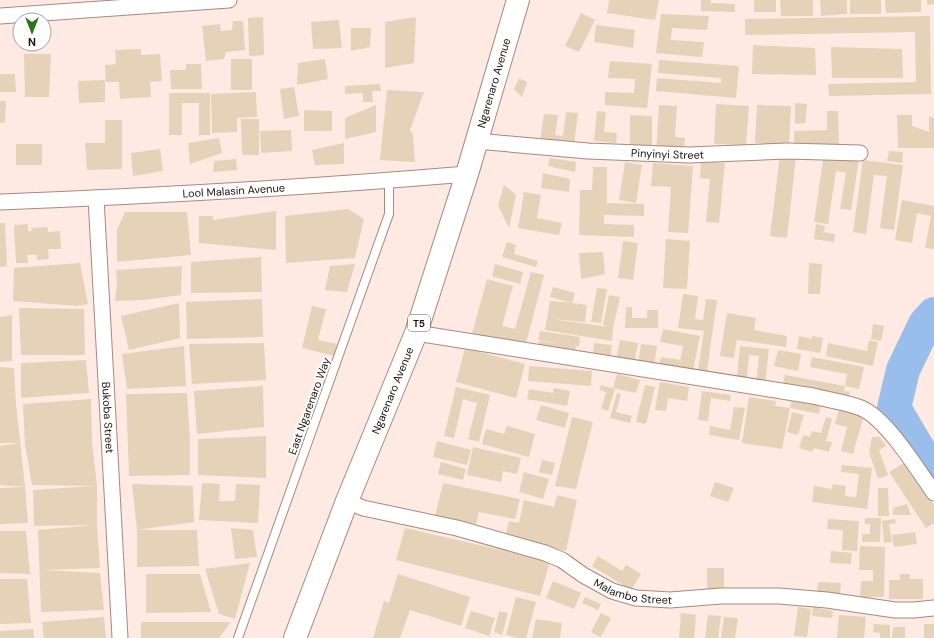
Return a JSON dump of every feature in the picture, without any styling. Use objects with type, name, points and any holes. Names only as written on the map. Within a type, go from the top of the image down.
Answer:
[{"type":"highway","name":"Ngarenaro Avenue","points":[[295,638],[347,501],[416,333],[491,96],[518,0]]},
{"type":"street","points":[[0,16],[229,0]]},
{"type":"street","name":"Pinyinyi Street","points":[[476,141],[588,151],[689,155],[787,151],[860,153]]},
{"type":"street","name":"Lool Malasin Avenue","points":[[0,202],[301,186],[467,174]]},
{"type":"street","name":"Bukoba Street","points":[[96,198],[120,638]]},
{"type":"street","points":[[416,333],[813,396],[861,408],[874,417],[897,441],[934,493]]},
{"type":"street","name":"Malambo Street","points":[[347,501],[363,508],[457,528],[545,553],[562,560],[583,575],[612,591],[636,598],[670,600],[720,596],[779,596],[828,600],[895,610],[934,608]]},
{"type":"lane","name":"East Ngarenaro Way","points":[[238,638],[389,214],[389,180]]},
{"type":"building","points":[[609,0],[659,0],[655,20],[607,13]]},
{"type":"building","points":[[701,0],[711,0],[711,3],[735,4],[735,12],[701,11]]},
{"type":"building","points":[[754,0],[776,0],[776,12],[754,12]]},
{"type":"building","points":[[780,0],[813,0],[813,16],[781,16]]},
{"type":"building","points":[[820,0],[847,0],[847,14],[821,16]]},
{"type":"building","points":[[850,0],[881,0],[881,14],[850,14]]},
{"type":"building","points":[[885,0],[921,0],[921,12],[886,13]]},
{"type":"building","points":[[927,0],[934,0],[934,4],[927,5]]},
{"type":"building","points":[[581,13],[595,20],[579,52],[565,46]]},
{"type":"building","points":[[661,14],[709,16],[707,30],[672,28],[671,40],[704,42],[702,57],[656,53]]},
{"type":"building","points":[[930,16],[931,94],[829,96],[828,84],[916,82],[915,32],[745,35],[745,19]]},
{"type":"building","points":[[263,17],[264,55],[249,56],[248,18]]},
{"type":"building","points":[[416,17],[414,63],[385,68],[385,22]]},
{"type":"building","points":[[339,20],[342,48],[313,49],[311,22]]},
{"type":"building","points":[[233,21],[243,21],[245,50],[226,52],[224,59],[206,61],[202,26],[220,24],[221,31],[232,30]]},
{"type":"building","points":[[596,25],[635,30],[633,48],[594,42]]},
{"type":"building","points":[[351,28],[371,28],[370,47],[351,51]]},
{"type":"building","points":[[753,45],[815,48],[816,75],[752,74]]},
{"type":"building","points":[[831,47],[902,49],[903,78],[832,78]]},
{"type":"building","points":[[141,49],[141,55],[160,54],[162,81],[150,82],[151,97],[120,99],[119,82],[106,82],[105,65],[116,64],[115,50]]},
{"type":"building","points":[[24,54],[51,54],[49,97],[25,97]]},
{"type":"building","points":[[231,59],[252,59],[252,90],[231,90]]},
{"type":"building","points":[[325,59],[328,79],[297,85],[298,63]]},
{"type":"building","points":[[659,60],[739,66],[736,98],[656,91],[657,78],[721,83],[721,78],[658,73]]},
{"type":"building","points":[[610,61],[652,64],[647,108],[605,105],[605,92],[634,93],[635,79],[608,78]]},
{"type":"building","points":[[186,64],[201,64],[202,89],[171,89],[170,70],[186,70]]},
{"type":"building","points":[[0,74],[15,74],[16,92],[0,92]]},
{"type":"building","points":[[519,78],[527,82],[522,97],[514,89]]},
{"type":"building","points":[[105,80],[105,102],[79,103],[78,81]]},
{"type":"building","points":[[380,84],[381,91],[372,91],[373,102],[363,102],[363,93],[345,94],[345,86]]},
{"type":"building","points":[[294,87],[299,116],[284,119],[280,89]]},
{"type":"building","points":[[387,90],[424,92],[410,130],[413,135],[415,162],[380,160]]},
{"type":"building","points":[[256,92],[257,117],[237,118],[237,132],[212,133],[211,94]]},
{"type":"building","points":[[169,93],[210,93],[210,135],[199,135],[199,103],[182,103],[182,135],[169,135]]},
{"type":"building","points":[[0,101],[6,101],[5,123],[0,123]]},
{"type":"building","points":[[795,103],[807,104],[805,123],[795,124]]},
{"type":"building","points":[[716,104],[749,106],[746,145],[714,144]]},
{"type":"building","points":[[376,105],[376,132],[345,139],[345,118]]},
{"type":"building","points":[[659,105],[677,106],[675,137],[685,138],[684,155],[656,153]]},
{"type":"building","points":[[757,105],[791,106],[789,145],[755,143]]},
{"type":"building","points":[[304,110],[332,111],[332,131],[304,131]]},
{"type":"building","points":[[597,111],[606,112],[604,132],[617,133],[616,143],[594,141]]},
{"type":"building","points":[[827,111],[838,111],[839,144],[794,145],[794,131],[827,130]]},
{"type":"building","points":[[566,112],[578,113],[574,145],[540,141],[544,114],[558,115],[555,135],[563,136]]},
{"type":"building","points":[[630,115],[652,116],[652,151],[630,150]]},
{"type":"building","points":[[897,115],[912,115],[912,126],[929,132],[929,116],[934,118],[934,148],[898,148]]},
{"type":"building","points":[[241,119],[259,119],[259,155],[242,155]]},
{"type":"building","points":[[105,120],[122,120],[122,169],[87,170],[85,143],[105,143]]},
{"type":"building","points":[[291,130],[292,151],[261,153],[260,131]]},
{"type":"building","points":[[219,138],[222,153],[190,164],[188,143]]},
{"type":"building","points":[[344,143],[344,164],[315,165],[312,150]]},
{"type":"building","points":[[16,144],[42,144],[42,165],[16,165]]},
{"type":"building","points":[[160,149],[163,171],[133,176],[131,153]]},
{"type":"building","points":[[889,151],[903,152],[902,163],[887,161]]},
{"type":"building","points":[[824,154],[859,159],[851,210],[840,209],[846,173],[836,171],[828,224],[814,222]]},
{"type":"building","points":[[780,155],[796,157],[787,238],[770,236]]},
{"type":"building","points":[[550,158],[576,162],[575,172],[548,166]]},
{"type":"building","points":[[236,159],[237,170],[213,172],[214,161]]},
{"type":"building","points":[[863,160],[903,165],[894,230],[880,228],[887,176],[874,175],[866,234],[853,232]]},
{"type":"building","points":[[701,161],[725,163],[719,223],[706,222],[710,179],[700,178]]},
{"type":"building","points":[[625,162],[642,165],[636,203],[619,200]]},
{"type":"building","points":[[653,163],[693,166],[688,233],[668,232],[671,187],[651,186]]},
{"type":"building","points":[[593,167],[607,167],[607,203],[644,204],[644,216],[604,215],[604,224],[634,225],[634,237],[579,235],[580,190],[592,190]]},
{"type":"building","points":[[543,173],[570,179],[569,192],[541,188]]},
{"type":"building","points":[[504,185],[516,195],[509,228],[498,205]]},
{"type":"building","points":[[524,192],[541,195],[537,218],[562,223],[559,235],[518,228]]},
{"type":"building","points":[[902,200],[934,206],[934,249],[925,248],[931,216],[917,213],[912,243],[895,240]]},
{"type":"building","points":[[348,209],[364,219],[355,258],[286,263],[285,216]]},
{"type":"building","points":[[276,211],[276,250],[199,243],[199,216],[213,216],[213,220]]},
{"type":"building","points":[[125,212],[187,212],[191,255],[117,262],[117,230]]},
{"type":"building","points":[[0,223],[5,223],[7,266],[0,267]]},
{"type":"building","points":[[28,224],[28,231],[32,231],[31,228],[47,227],[48,232],[60,231],[61,249],[48,249],[49,259],[37,260],[37,255],[27,255],[28,263],[16,263],[14,225]]},
{"type":"building","points":[[816,224],[825,226],[824,232],[835,234],[834,242],[814,239]]},
{"type":"building","points":[[666,239],[690,241],[687,289],[663,288]]},
{"type":"building","points":[[623,241],[638,243],[633,280],[618,278]]},
{"type":"building","points":[[507,242],[516,245],[514,254],[538,261],[536,267],[502,257]]},
{"type":"building","points":[[603,252],[605,274],[581,279],[579,253]]},
{"type":"building","points":[[261,257],[262,292],[191,293],[191,262]]},
{"type":"building","points":[[80,263],[88,304],[77,306],[13,301],[14,268]]},
{"type":"building","points":[[809,263],[822,264],[820,294],[808,294]]},
{"type":"building","points":[[355,264],[347,292],[325,290],[330,266]]},
{"type":"building","points":[[495,264],[523,272],[520,284],[492,276]]},
{"type":"building","points":[[182,266],[181,295],[144,300],[115,301],[117,283],[116,270]]},
{"type":"building","points":[[531,272],[544,275],[525,347],[472,334],[487,279],[513,286],[502,326],[515,329]]},
{"type":"building","points":[[553,287],[575,293],[572,303],[550,297]]},
{"type":"building","points":[[597,288],[607,289],[601,323],[591,322]]},
{"type":"building","points":[[683,294],[698,296],[695,319],[703,320],[706,299],[717,300],[706,378],[697,377],[704,331],[678,328]]},
{"type":"building","points":[[609,295],[620,297],[613,328],[612,341],[545,330],[550,301],[587,305],[585,322],[552,319],[609,327],[603,325]]},
{"type":"building","points":[[262,299],[263,337],[187,339],[186,302]]},
{"type":"building","points":[[179,303],[180,338],[129,350],[121,316]]},
{"type":"building","points":[[312,306],[326,309],[318,340],[337,344],[335,356],[302,348]]},
{"type":"building","points":[[626,307],[632,307],[632,318],[647,318],[647,310],[658,310],[658,328],[625,328]]},
{"type":"building","points":[[19,308],[84,309],[85,355],[21,355]]},
{"type":"building","points":[[727,313],[756,318],[754,330],[787,336],[786,347],[737,340],[734,358],[720,356]]},
{"type":"building","points":[[12,315],[12,361],[0,362],[0,317]]},
{"type":"building","points":[[873,324],[884,326],[881,341],[871,339]]},
{"type":"building","points":[[663,329],[700,336],[692,375],[658,368],[661,357],[680,360],[683,346],[660,342]]},
{"type":"building","points":[[540,331],[580,337],[579,347],[576,346],[574,356],[538,351],[539,341],[563,344],[538,340]]},
{"type":"building","points":[[799,336],[812,339],[812,336],[823,338],[820,353],[797,349]]},
{"type":"building","points":[[620,340],[638,343],[634,363],[616,360]]},
{"type":"building","points":[[869,340],[878,342],[873,366],[826,356],[828,343],[867,351]]},
{"type":"building","points":[[264,343],[266,380],[192,384],[189,344]]},
{"type":"building","points":[[594,343],[612,345],[611,355],[593,354]]},
{"type":"building","points":[[641,344],[657,346],[654,366],[638,365]]},
{"type":"building","points":[[184,346],[186,386],[127,389],[122,354]]},
{"type":"building","points":[[740,346],[769,349],[765,384],[756,383],[759,356],[749,355],[747,378],[737,376]]},
{"type":"building","points":[[465,348],[525,364],[516,398],[456,382]]},
{"type":"building","points":[[778,350],[801,354],[798,371],[774,366]]},
{"type":"building","points":[[812,357],[864,367],[859,389],[845,386],[847,374],[810,367]]},
{"type":"building","points":[[86,360],[89,393],[21,398],[21,363]]},
{"type":"building","points":[[529,366],[592,371],[591,386],[528,381]]},
{"type":"building","points":[[0,367],[14,368],[16,404],[25,487],[0,485],[0,446],[20,443],[0,443]]},
{"type":"building","points":[[617,374],[640,380],[636,393],[613,388]]},
{"type":"building","points":[[785,375],[845,386],[844,391],[850,392],[848,400],[782,388]]},
{"type":"building","points":[[660,382],[689,387],[687,401],[668,398],[666,411],[655,410]]},
{"type":"building","points":[[601,385],[615,389],[608,411],[601,409],[606,392],[599,390]]},
{"type":"building","points":[[645,385],[655,387],[646,424],[636,422]]},
{"type":"building","points":[[263,386],[264,427],[197,434],[194,391]]},
{"type":"building","points":[[456,387],[490,395],[479,442],[468,439],[477,403],[463,399],[454,438],[444,436]]},
{"type":"building","points":[[554,388],[570,391],[567,406],[527,399],[529,389],[553,393]]},
{"type":"building","points":[[702,391],[731,395],[730,401],[711,398],[708,421],[698,420]]},
{"type":"building","points":[[187,393],[190,439],[190,475],[129,476],[126,394]]},
{"type":"building","points":[[617,393],[621,394],[616,412],[632,416],[630,423],[610,418]]},
{"type":"building","points":[[749,397],[776,401],[775,406],[790,408],[782,449],[742,443]]},
{"type":"building","points":[[792,397],[821,404],[819,414],[790,408]]},
{"type":"building","points":[[91,399],[92,442],[97,486],[97,525],[100,568],[42,570],[100,573],[104,610],[41,612],[38,530],[94,525],[34,526],[33,490],[94,486],[32,485],[25,445],[23,404]]},
{"type":"building","points":[[541,405],[569,413],[565,428],[536,420]]},
{"type":"building","points":[[734,407],[745,408],[739,440],[709,435],[710,426],[730,430]]},
{"type":"building","points":[[839,409],[864,415],[853,454],[841,451],[847,427],[835,424]]},
{"type":"building","points":[[792,412],[804,415],[798,435],[787,432]]},
{"type":"building","points":[[572,417],[593,422],[576,489],[555,486]]},
{"type":"building","points":[[826,417],[832,419],[826,441],[832,442],[829,452],[814,448],[812,452],[799,448],[803,435],[810,437],[812,431],[821,433]]},
{"type":"building","points":[[507,426],[535,434],[529,457],[482,444],[486,429],[504,434]]},
{"type":"building","points":[[266,436],[266,478],[198,475],[198,439]]},
{"type":"building","points":[[872,437],[880,437],[886,446],[879,450],[888,475],[878,479],[869,452]]},
{"type":"building","points":[[437,441],[471,450],[467,465],[433,457]]},
{"type":"building","points":[[473,447],[521,458],[517,474],[503,471],[501,482],[467,475]]},
{"type":"building","points":[[542,460],[555,463],[552,475],[539,472]]},
{"type":"building","points":[[441,462],[466,469],[463,480],[438,474]]},
{"type":"building","points":[[906,462],[934,505],[934,523],[926,528],[889,472]]},
{"type":"building","points":[[842,465],[872,468],[867,509],[812,502],[814,486],[832,489],[833,484],[846,486],[845,496],[856,497],[859,474],[841,472]]},
{"type":"building","points":[[524,472],[549,479],[543,499],[519,492]]},
{"type":"building","points":[[715,482],[734,488],[728,502],[710,496]]},
{"type":"building","points":[[202,483],[220,484],[219,501],[235,501],[236,484],[260,485],[258,523],[199,520]]},
{"type":"building","points":[[443,483],[520,499],[515,519],[479,512],[476,524],[435,516]]},
{"type":"building","points":[[132,484],[193,486],[194,522],[137,530]]},
{"type":"building","points":[[25,487],[28,523],[0,524],[0,488]]},
{"type":"building","points":[[878,488],[888,488],[889,516],[878,516]]},
{"type":"building","points":[[557,495],[577,500],[566,551],[505,537],[509,521],[519,523],[524,500],[554,507]]},
{"type":"building","points":[[907,504],[911,515],[893,515],[893,508]]},
{"type":"building","points":[[865,518],[881,518],[880,542],[862,542],[862,534],[870,534],[870,524],[865,524]]},
{"type":"building","points":[[828,519],[859,521],[857,551],[842,550],[843,530],[827,529]]},
{"type":"building","points":[[895,519],[896,523],[889,524],[892,542],[884,543],[882,521]]},
{"type":"building","points":[[231,528],[253,530],[257,557],[235,559]]},
{"type":"building","points":[[405,528],[550,561],[540,596],[396,560]]},
{"type":"building","points":[[137,530],[197,530],[199,566],[137,567]]},
{"type":"building","points":[[0,531],[26,531],[30,574],[0,573]]},
{"type":"building","points":[[915,532],[917,544],[894,547],[892,535]]},
{"type":"building","points":[[860,546],[885,547],[884,597],[860,597],[861,581],[873,581],[873,570],[859,570]]},
{"type":"building","points":[[831,551],[852,553],[851,564],[830,563]]},
{"type":"building","points":[[598,556],[622,571],[626,565],[641,574],[631,590],[592,566]]},
{"type":"building","points":[[250,563],[235,619],[219,614],[205,569]]},
{"type":"building","points":[[707,568],[724,568],[724,592],[707,592]]},
{"type":"building","points":[[146,574],[200,574],[211,612],[146,613]]},
{"type":"building","points":[[398,574],[470,597],[461,626],[410,610],[400,638],[373,638],[384,601],[389,603]]},
{"type":"building","points":[[900,574],[910,574],[910,579],[923,579],[923,599],[889,599],[889,580],[900,580]]},
{"type":"building","points":[[0,579],[27,579],[31,623],[0,624]]},
{"type":"building","points":[[553,581],[581,593],[574,609],[546,598]]},
{"type":"building","points":[[818,582],[841,583],[840,595],[817,595]]},
{"type":"building","points":[[516,597],[536,602],[526,638],[506,635]]},
{"type":"building","points":[[585,597],[601,604],[598,610],[582,603]]},
{"type":"building","points":[[798,607],[811,609],[807,637],[794,636]]},
{"type":"building","points":[[813,607],[833,611],[832,618],[812,616]]},
{"type":"building","points":[[471,611],[495,618],[489,636],[465,628]]},
{"type":"building","points":[[499,611],[508,613],[502,635],[494,632]]},
{"type":"building","points":[[601,613],[611,618],[601,637],[591,632]]},
{"type":"building","points":[[681,613],[696,615],[694,638],[679,638]]},
{"type":"building","points":[[708,615],[721,616],[718,638],[705,638]]},
{"type":"building","points":[[839,615],[866,617],[864,638],[837,638]]},
{"type":"building","points":[[104,617],[106,638],[44,638],[42,622]]},
{"type":"building","points":[[724,617],[738,618],[735,638],[721,638]]},
{"type":"building","points":[[536,619],[562,623],[560,638],[532,638]]},
{"type":"building","points":[[141,622],[231,622],[219,638],[141,638]]},
{"type":"building","points":[[874,624],[890,625],[890,638],[880,638],[880,633],[873,632]]},
{"type":"building","points":[[924,624],[934,624],[934,638],[924,638]]},
{"type":"building","points":[[893,627],[905,627],[905,638],[892,638]]},
{"type":"building","points":[[33,629],[34,638],[0,638],[0,631]]},
{"type":"waterway","points":[[934,314],[925,324],[903,370],[894,408],[920,452],[934,468]]}]
